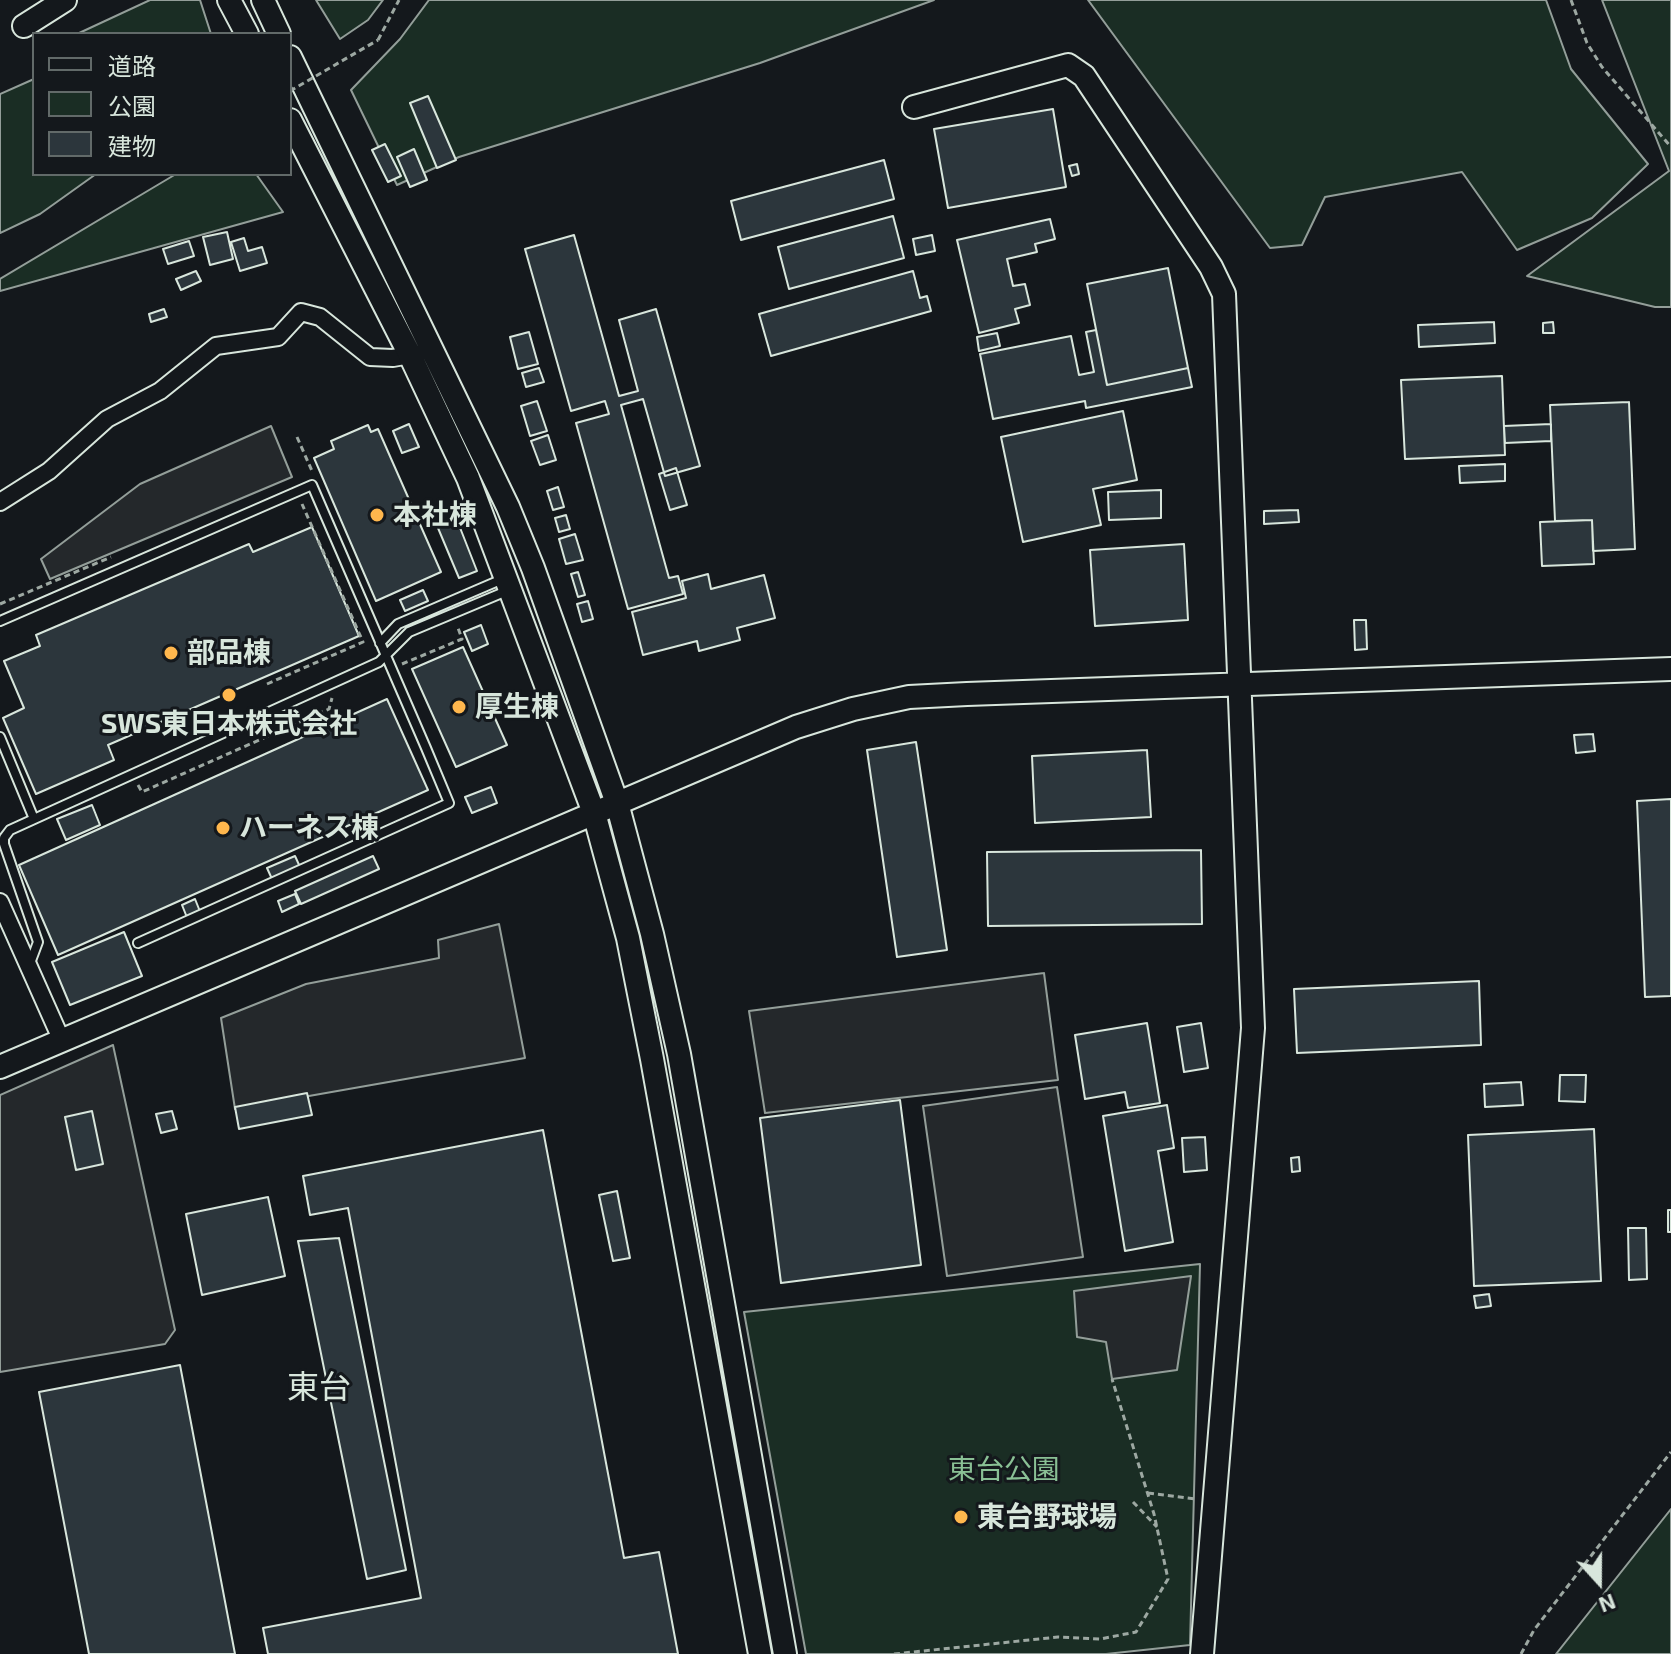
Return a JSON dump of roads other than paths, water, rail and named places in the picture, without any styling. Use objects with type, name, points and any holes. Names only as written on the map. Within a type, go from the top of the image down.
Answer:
[{"type":"street","points":[[24,26],[65,0]]},
{"type":"street","points":[[229,0],[246,32]]},
{"type":"street","points":[[263,0],[278,32]]},
{"type":"street","points":[[292,61],[508,507],[617,803],[652,934],[679,1054],[785,1654]]},
{"type":"street","points":[[914,107],[1068,65],[1084,76],[1211,267],[1224,294],[1253,1028],[1202,1654]]},
{"type":"street","points":[[292,124],[410,355],[468,478],[594,813],[628,938],[652,1059],[760,1654]]},
{"type":"street","points":[[0,502],[49,471],[107,419],[160,391],[216,346],[278,337],[301,312],[320,317],[370,357],[410,355]]},
{"type":"street","points":[[0,1067],[796,727],[853,709],[909,697],[1671,669]]},
{"type":"street","points":[[0,902],[62,1041]]},
{"type":"lane","points":[[0,621],[312,485],[366,609],[449,803],[138,943]]},
{"type":"lane","points":[[380,643],[398,624],[507,584]]},
{"type":"lane","points":[[28,969],[38,942],[4,838],[10,830],[386,657],[409,632],[507,584]]},
{"type":"lane","points":[[0,737],[34,819]]},
{"type":"place","name":"本社棟","points":[[377,515]]},
{"type":"place","name":"部品棟","points":[[171,653]]},
{"type":"place","name":"SWS東日本株式会社","points":[[229,695]]},
{"type":"place","name":"厚生棟","points":[[459,707]]},
{"type":"place","name":"ハーネス棟","points":[[223,828]]},
{"type":"place","name":"東台野球場","points":[[961,1517]]},
{"type":"district","name":"東台","points":[[319,1387]]},
{"type":"park label","name":"東台公園","points":[[1004,1470]]}]
